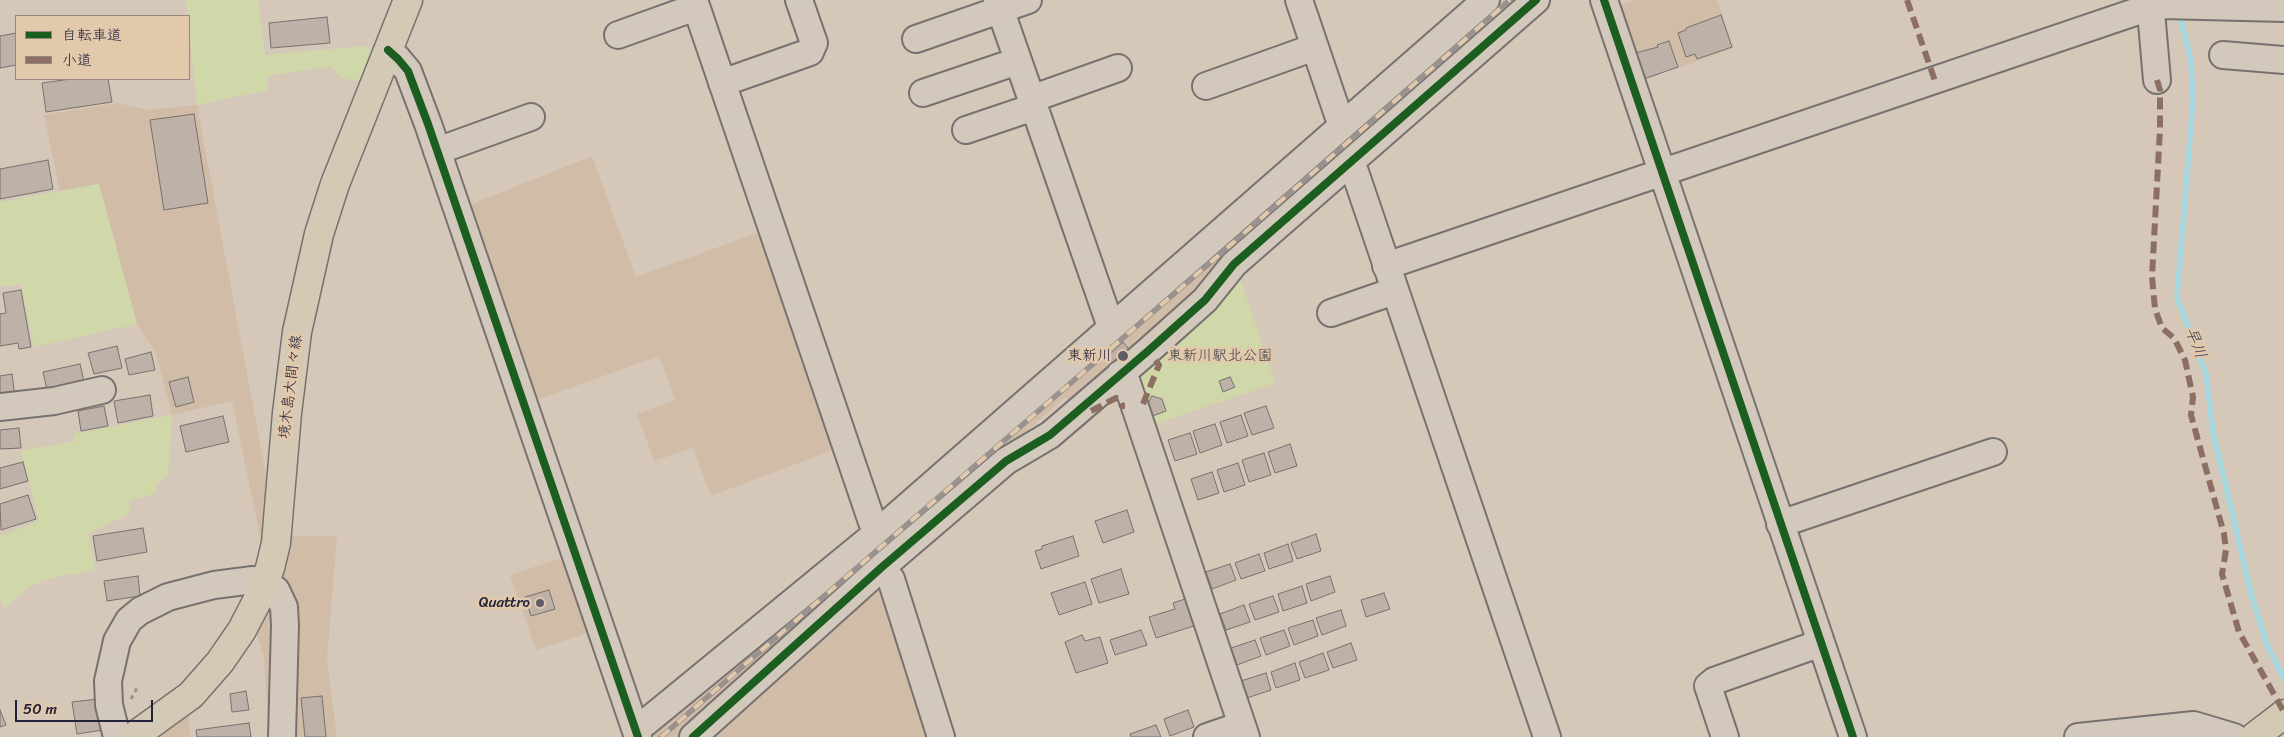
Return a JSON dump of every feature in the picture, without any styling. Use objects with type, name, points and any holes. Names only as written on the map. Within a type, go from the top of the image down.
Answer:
[{"type":"main road","name":"境木島大間々線","points":[[132,737],[175,708],[206,679],[242,630],[264,583],[276,543],[287,413],[298,332],[319,234],[334,184],[408,0]]},
{"type":"street","points":[[722,82],[810,52],[814,43],[799,0]]},
{"type":"street","points":[[916,39],[999,5],[1028,0]]},
{"type":"street","points":[[1300,0],[1338,115],[1344,124]]},
{"type":"street","points":[[388,50],[408,71],[636,732],[878,532],[1486,0]]},
{"type":"street","points":[[693,737],[882,567],[1006,460],[1050,435],[1205,300],[1234,264],[1536,0]]},
{"type":"street","points":[[1604,0],[1853,737]]},
{"type":"street","points":[[618,35],[695,4],[872,522],[878,532]]},
{"type":"street","points":[[1386,266],[2154,4],[2284,8]]},
{"type":"street","points":[[2154,4],[2157,80]]},
{"type":"street","points":[[999,5],[1111,327]]},
{"type":"street","points":[[1206,86],[1315,47]]},
{"type":"street","points":[[2223,55],[2284,60]]},
{"type":"street","points":[[922,93],[1018,61]]},
{"type":"street","points":[[966,130],[1118,68]]},
{"type":"street","points":[[437,151],[531,117]]},
{"type":"street","points":[[1349,164],[1354,172],[1547,737]]},
{"type":"street","points":[[1331,313],[1394,291]]},
{"type":"street","points":[[1120,374],[1127,383],[1244,731],[1206,737]]},
{"type":"street","points":[[0,407],[54,400],[102,390]]},
{"type":"street","points":[[1780,524],[1994,452]]},
{"type":"street","points":[[882,567],[891,579],[941,737]]},
{"type":"street","points":[[117,737],[109,705],[108,681],[113,653],[123,628],[129,620],[148,607],[168,597],[197,588],[242,580],[264,583],[276,590],[284,607],[282,737]]},
{"type":"street","points":[[1725,737],[1708,686],[1714,681],[1821,643]]},
{"type":"street","points":[[2078,737],[2194,725],[2234,737]]},
{"type":"shaded area","points":[[1496,0],[1527,0],[1116,367],[1112,363],[1068,400],[1065,397],[684,737],[647,737]]},
{"type":"shaded area","points":[[1636,0],[1717,0],[1734,48],[1640,81],[1615,7]]},
{"type":"shaded area","points":[[118,103],[147,110],[197,105],[267,481],[268,502],[263,550],[232,401],[172,415],[156,353],[137,324],[99,184],[60,191],[44,115]]},
{"type":"shaded area","points":[[592,156],[636,277],[765,230],[833,450],[711,496],[693,448],[654,461],[637,414],[675,400],[659,356],[531,402],[464,207]]},
{"type":"shaded area","points":[[289,536],[337,536],[327,659],[337,737],[269,737],[264,657],[256,632]]},
{"type":"shaded area","points":[[564,557],[589,627],[587,633],[536,650],[510,575]]},
{"type":"shaded area","points":[[883,579],[936,737],[701,737]]},
{"type":"shaded area","points":[[189,716],[190,737],[158,737],[160,736]]},
{"type":"green space","points":[[186,0],[258,0],[265,55],[366,46],[375,55],[365,81],[341,78],[330,66],[267,76],[268,90],[197,105],[190,38],[190,15],[188,15]]},
{"type":"green space","points":[[99,184],[137,324],[34,347],[21,284],[0,287],[0,202]]},
{"type":"green space","name":"東新川駅北公園","points":[[1237,269],[1275,383],[1149,426],[1139,389],[1138,370]]},
{"type":"green space","points":[[172,415],[168,475],[155,485],[156,493],[129,501],[130,514],[88,533],[95,570],[54,577],[31,586],[4,608],[0,598],[0,536],[39,521],[21,451],[75,441],[74,434]]},
{"type":"building","points":[[1721,15],[1732,47],[1697,59],[1695,54],[1686,57],[1678,33],[1686,30],[1686,28]]},
{"type":"building","points":[[327,17],[330,43],[271,48],[269,23]]},
{"type":"building","points":[[15,33],[15,65],[0,68],[0,36]]},
{"type":"building","points":[[1669,41],[1678,67],[1641,80],[1632,54],[1658,47],[1657,45]]},
{"type":"building","points":[[64,80],[108,80],[112,102],[46,112],[42,83]]},
{"type":"building","points":[[194,114],[208,203],[164,210],[150,120]]},
{"type":"building","points":[[48,160],[53,189],[0,199],[0,169]]},
{"type":"building","points":[[21,290],[31,347],[19,349],[18,343],[0,346],[0,314],[6,313],[3,293]]},
{"type":"building","points":[[1123,342],[1132,353],[1130,355],[1126,351],[1112,363],[1107,357]]},
{"type":"building","points":[[117,346],[122,368],[94,374],[88,353]]},
{"type":"building","points":[[151,352],[155,370],[129,375],[125,359]]},
{"type":"building","points":[[80,364],[85,386],[48,394],[43,372]]},
{"type":"building","points":[[12,374],[15,397],[0,399],[0,376]]},
{"type":"building","points":[[188,377],[194,402],[176,407],[169,382]]},
{"type":"building","points":[[1230,377],[1235,387],[1223,392],[1219,381]]},
{"type":"building","points":[[150,395],[153,416],[118,423],[114,401]]},
{"type":"building","points":[[1152,396],[1162,399],[1166,411],[1150,417],[1146,406]]},
{"type":"building","points":[[104,406],[108,426],[81,431],[78,411]]},
{"type":"building","points":[[1266,406],[1274,428],[1252,435],[1244,413]]},
{"type":"building","points":[[1241,415],[1248,436],[1227,443],[1220,422]]},
{"type":"building","points":[[223,416],[229,442],[186,452],[180,426]]},
{"type":"building","points":[[1215,424],[1222,445],[1200,453],[1193,431]]},
{"type":"building","points":[[19,428],[21,448],[0,449],[0,430]]},
{"type":"building","points":[[1190,433],[1197,454],[1175,461],[1168,440]]},
{"type":"building","points":[[1290,444],[1297,466],[1275,473],[1268,452]]},
{"type":"building","points":[[1264,453],[1271,475],[1249,482],[1242,460]]},
{"type":"building","points":[[23,462],[28,481],[0,489],[0,468]]},
{"type":"building","points":[[1238,463],[1245,485],[1224,492],[1217,470]]},
{"type":"building","points":[[1212,472],[1219,493],[1198,500],[1191,479]]},
{"type":"building","points":[[28,495],[36,519],[1,530],[0,504]]},
{"type":"building","points":[[1127,510],[1134,532],[1103,543],[1095,521]]},
{"type":"building","points":[[143,528],[147,552],[97,561],[93,536]]},
{"type":"building","points":[[1316,534],[1321,551],[1297,559],[1291,543]]},
{"type":"building","points":[[1073,536],[1079,556],[1041,569],[1035,551],[1042,549],[1042,546]]},
{"type":"building","points":[[1288,544],[1293,561],[1269,569],[1264,553]]},
{"type":"building","points":[[1259,554],[1265,571],[1241,579],[1235,563]]},
{"type":"building","points":[[1230,564],[1236,580],[1212,589],[1206,572]]},
{"type":"building","points":[[1121,569],[1129,594],[1099,603],[1091,579]]},
{"type":"building","points":[[138,576],[140,596],[107,601],[104,581]]},
{"type":"building","points":[[1330,576],[1335,592],[1311,601],[1306,584]]},
{"type":"building","points":[[1085,582],[1092,604],[1059,615],[1051,593]]},
{"type":"building","points":[[1302,586],[1307,603],[1283,611],[1278,594]]},
{"type":"building","name":"Quattro","points":[[549,590],[555,609],[531,616],[525,597]]},
{"type":"building","points":[[1384,593],[1390,609],[1366,617],[1361,600]]},
{"type":"building","points":[[1273,596],[1279,612],[1255,620],[1249,604]]},
{"type":"building","points":[[1188,598],[1197,625],[1156,638],[1149,617],[1175,609],[1173,603]]},
{"type":"building","points":[[1244,605],[1250,622],[1226,630],[1220,614]]},
{"type":"building","points":[[1341,610],[1346,626],[1322,635],[1316,618]]},
{"type":"building","points":[[1313,620],[1318,636],[1294,645],[1288,628]]},
{"type":"building","points":[[1141,630],[1147,645],[1115,655],[1110,640]]},
{"type":"building","points":[[1284,630],[1290,646],[1266,655],[1260,638]]},
{"type":"building","points":[[1082,635],[1085,641],[1100,637],[1108,663],[1076,673],[1065,642]]},
{"type":"building","points":[[1255,640],[1261,656],[1237,665],[1231,648]]},
{"type":"building","points":[[1351,643],[1357,660],[1333,668],[1327,652]]},
{"type":"building","points":[[1323,653],[1329,670],[1305,678],[1299,662]]},
{"type":"building","points":[[1295,663],[1300,680],[1276,688],[1271,672]]},
{"type":"building","points":[[1266,673],[1271,690],[1247,698],[1241,681]]},
{"type":"building","points":[[246,691],[249,710],[232,712],[230,694]]},
{"type":"building","points":[[322,696],[326,737],[305,737],[301,698]]},
{"type":"building","points":[[98,699],[103,730],[77,734],[72,702]]},
{"type":"building","points":[[0,710],[6,725],[0,727]]},
{"type":"building","points":[[1188,710],[1194,727],[1170,736],[1164,719]]},
{"type":"building","points":[[249,723],[251,737],[197,737],[196,730]]},
{"type":"building","points":[[1156,725],[1161,737],[1131,737],[1130,734]]},
{"type":"waterway","name":"早川","points":[[2179,13],[2191,61],[2193,101],[2177,297],[2206,374],[2213,432],[2252,597],[2267,645],[2284,679]]},
{"type":"railway","points":[[661,737],[1219,255],[1510,0]]},
{"type":"marked path","points":[[1907,0],[1935,81]]},
{"type":"marked path","points":[[2157,80],[2160,90],[2160,129],[2152,277],[2155,309],[2162,328],[2174,338],[2185,360],[2193,397],[2191,415],[2224,534],[2226,550],[2222,574],[2239,632],[2284,712]]},
{"type":"marked path","points":[[1143,404],[1159,365],[1153,357]]},
{"type":"marked path","points":[[1091,411],[1116,398],[1119,399],[1122,406],[1125,406]]},
{"type":"cycle path","points":[[693,737],[882,567],[1006,461],[1050,435],[1148,351],[1205,300],[1234,264],[1536,0]]},
{"type":"cycle path","points":[[1604,0],[1853,737]]},
{"type":"cycle path","points":[[388,50],[408,71],[428,124],[638,737]]},
{"type":"place","name":"東新川","points":[[1123,356]]},
{"type":"place","name":"Quattro","points":[[540,603]]}]
